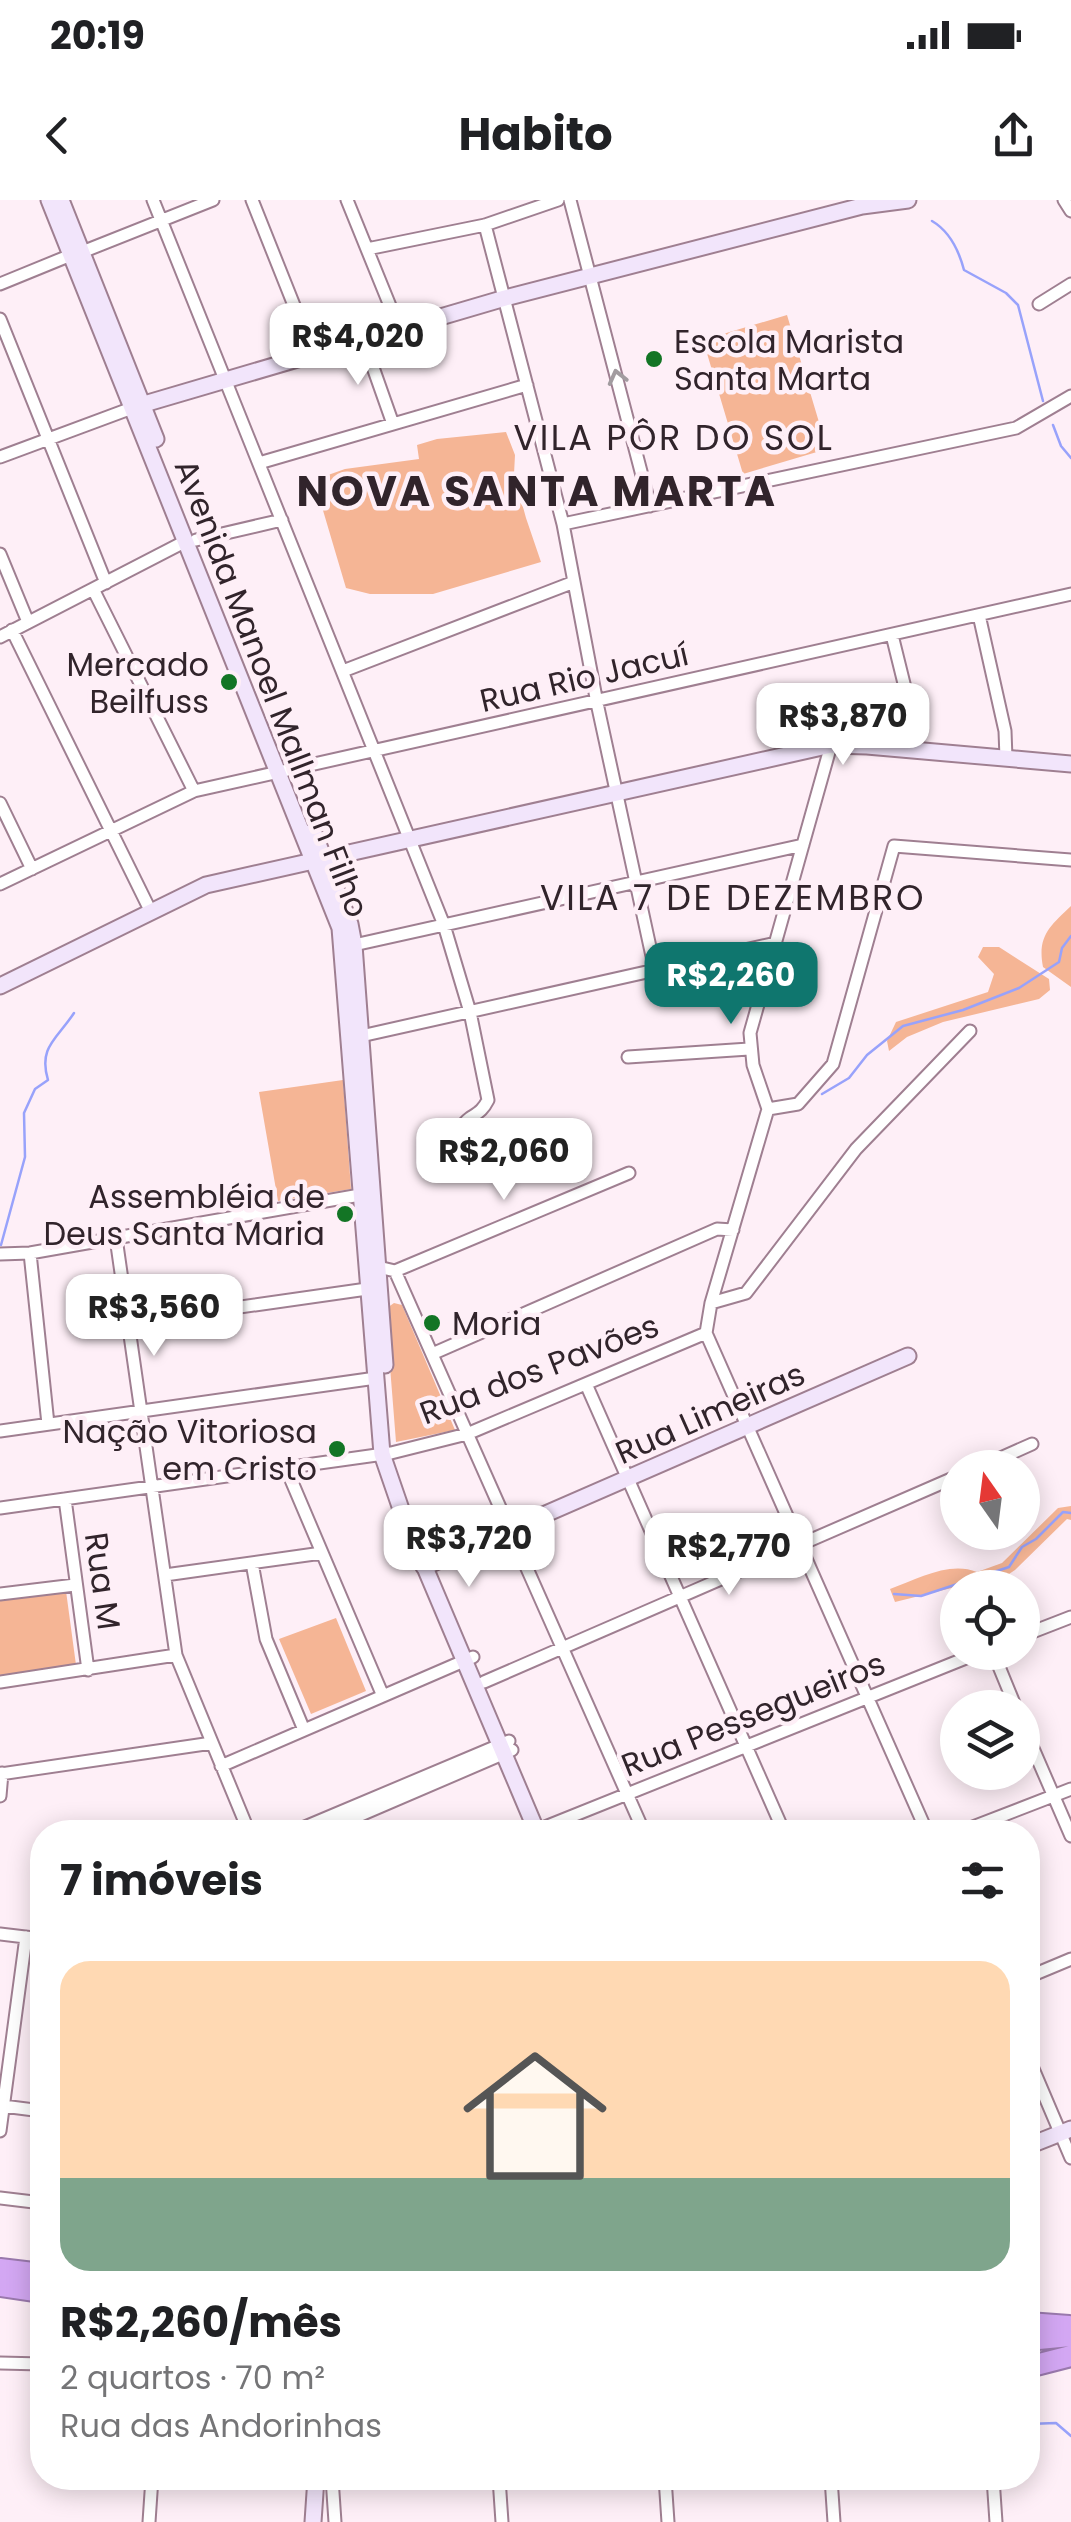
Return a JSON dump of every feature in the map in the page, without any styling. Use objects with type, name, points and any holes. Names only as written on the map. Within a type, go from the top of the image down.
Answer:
[{"type":"highway","points":[[0,2268],[30,2272]]},
{"type":"highway","points":[[0,2286],[30,2290]]},
{"type":"highway","points":[[1040,2324],[1071,2326]]},
{"type":"highway","points":[[1040,2339],[1071,2336]]},
{"type":"highway","points":[[1040,2357],[1071,2354]]},
{"type":"highway","points":[[1040,2363],[1071,2354]]},
{"type":"street","name":"Avenida Manoel Mallman Filho","points":[[49,200],[76,254],[319,860],[350,924],[361,1036],[371,1267],[367,1289],[386,1453]]},
{"type":"street","name":"Avenida Manoel Mallman Filho","points":[[61,200],[76,254]]},
{"type":"street","points":[[153,200],[444,924],[470,1012],[488,1100],[484,1110],[465,1122],[458,1133],[468,1172]]},
{"type":"street","points":[[0,284],[213,200]]},
{"type":"street","points":[[252,200],[313,354]]},
{"type":"street","points":[[347,200],[399,328]]},
{"type":"street","points":[[367,249],[486,224],[558,200]]},
{"type":"street","points":[[570,200],[650,506]]},
{"type":"street","points":[[0,457],[138,406],[363,338],[861,203],[908,200]]},
{"type":"street","points":[[1064,200],[1071,211]]},
{"type":"street","points":[[486,224],[563,524],[596,703],[655,970]]},
{"type":"street","points":[[1039,304],[1071,284]]},
{"type":"street","points":[[0,318],[100,586],[194,791]]},
{"type":"street","points":[[363,338],[393,424]]},
{"type":"street","points":[[259,463],[527,385]]},
{"type":"street","points":[[563,524],[1016,428],[1071,396]]},
{"type":"street","points":[[151,912],[6,633],[191,541],[282,520]]},
{"type":"street","points":[[0,554],[28,622]]},
{"type":"street","points":[[342,671],[574,582]]},
{"type":"street","name":"Rua Rio Jacuí","points":[[0,884],[194,791],[1071,594]]},
{"type":"street","points":[[979,615],[1005,730],[1006,758]]},
{"type":"street","points":[[892,636],[914,724],[916,750]]},
{"type":"street","points":[[0,986],[206,885],[831,745],[1071,764]]},
{"type":"street","points":[[831,745],[750,1033],[750,1049],[768,1109],[711,1303],[706,1333],[922,1820]]},
{"type":"street","points":[[0,804],[32,869]]},
{"type":"street","points":[[354,944],[803,845]]},
{"type":"street","points":[[768,1109],[798,1104],[833,1064],[894,846],[1071,860]]},
{"type":"street","name":"Avenida Manoel Mallman Filho","points":[[319,860],[340,928],[360,1195],[380,1300],[386,1453]]},
{"type":"street","points":[[361,1036],[776,943]]},
{"type":"street","points":[[711,1303],[746,1293],[856,1150],[970,1031]]},
{"type":"street","points":[[628,1056],[750,1049]]},
{"type":"street","points":[[371,1267],[395,1270],[629,1173]]},
{"type":"street","points":[[0,1254],[30,1253],[360,1195]]},
{"type":"street","points":[[432,1354],[717,1229],[732,1230]]},
{"type":"street","points":[[116,1238],[176,1655],[243,1820]]},
{"type":"street","points":[[30,1253],[48,1424]]},
{"type":"street","points":[[395,1270],[638,1820]]},
{"type":"street","points":[[128,1323],[367,1289]]},
{"type":"street","points":[[380,1300],[406,1295]]},
{"type":"street","name":"Rua dos Pavões","points":[[0,1508],[386,1453],[467,1434],[706,1333]]},
{"type":"street","name":"Rua Limeiras","points":[[428,1565],[908,1356]]},
{"type":"street","points":[[0,1431],[376,1378]]},
{"type":"street","points":[[586,1384],[779,1820]]},
{"type":"street","points":[[1018,1450],[1032,1444]]},
{"type":"street","points":[[386,1453],[428,1565],[537,1820]]},
{"type":"street","points":[[286,1468],[383,1696]]},
{"type":"street","points":[[484,1682],[940,1484]]},
{"type":"street","name":"Rua M","points":[[64,1499],[88,1670]]},
{"type":"street","points":[[165,1576],[322,1553]]},
{"type":"street","points":[[252,1563],[266,1640],[304,1730]]},
{"type":"street","points":[[0,1594],[75,1584]]},
{"type":"street","points":[[1040,1629],[1071,1616]]},
{"type":"street","points":[[0,1682],[176,1655]]},
{"type":"street","points":[[221,1766],[469,1659]]},
{"type":"street","points":[[469,1659],[484,1682],[506,1747]]},
{"type":"street","name":"Rua Pessegueiros","points":[[568,1820],[940,1669]]},
{"type":"street","points":[[0,1796],[1,1774],[212,1744]]},
{"type":"street","points":[[326,1820],[506,1747]]},
{"type":"street","points":[[1040,1764],[1071,1836]]},
{"type":"street","points":[[991,1820],[1071,1789]]},
{"type":"street","points":[[344,1820],[385,1799]]},
{"type":"street","points":[[0,1934],[30,1938]]},
{"type":"street","points":[[0,2131],[26,1937]]},
{"type":"street","points":[[1040,1972],[1071,1959]]},
{"type":"street","points":[[1040,2080],[1066,2131],[1071,2158]]},
{"type":"street","points":[[3,2106],[30,2109]]},
{"type":"street","points":[[1040,2141],[1066,2131]]},
{"type":"street","points":[[0,2198],[30,2202]]},
{"type":"street","points":[[0,2362],[30,2363]]},
{"type":"street","points":[[149,2522],[151,2490]]},
{"type":"street","points":[[313,2522],[315,2490]]},
{"type":"street","points":[[333,2490],[335,2522]]},
{"type":"street","points":[[500,2490],[502,2522]]},
{"type":"street","points":[[665,2490],[668,2522]]},
{"type":"street","points":[[832,2490],[834,2522]]},
{"type":"street","points":[[993,2490],[996,2522]]},
{"type":"shaded area","points":[[787,315],[827,449],[743,474],[703,340]]},
{"type":"shaded area","points":[[506,432],[515,455],[514,474],[541,562],[433,594],[370,594],[346,588],[314,480],[345,469],[419,459],[417,445],[437,439]]},
{"type":"shaded area","points":[[1071,906],[1071,987],[1043,967],[1042,947],[1047,932]]},
{"type":"shaded area","points":[[983,947],[999,947],[1049,979],[1050,990],[1039,999],[943,1022],[907,1037],[889,1051],[887,1041],[896,1022],[988,992],[994,974],[978,957]]},
{"type":"shaded area","points":[[343,1080],[351,1189],[278,1201],[259,1092]]},
{"type":"shaded area","points":[[394,1303],[402,1305],[455,1430],[396,1442],[386,1316],[387,1308]]},
{"type":"shaded area","points":[[1071,1506],[1071,1520],[1067,1519],[1040,1545],[1040,1526],[1058,1508]]},
{"type":"shaded area","points":[[1015,1550],[1035,1550],[1015,1570],[983,1570],[1002,1563]]},
{"type":"shaded area","points":[[940,1571],[940,1591],[895,1602],[890,1589]]},
{"type":"shaded area","points":[[66,1591],[76,1665],[0,1676],[0,1600]]},
{"type":"shaded area","points":[[336,1618],[366,1691],[311,1714],[279,1639]]},
{"type":"waterway","points":[[932,221],[953,242],[964,270],[1006,293],[1018,305],[1043,401]]},
{"type":"waterway","points":[[1053,425],[1061,446],[1071,458]]},
{"type":"waterway","points":[[822,1094],[849,1078],[867,1055],[903,1026],[963,1010],[1019,988],[1059,962],[1062,948],[1071,936]]},
{"type":"waterway","points":[[1,1245],[25,1157],[24,1113],[35,1089],[48,1080],[47,1051],[74,1013]]},
{"type":"waterway","points":[[894,1594],[921,1596],[1009,1567],[1022,1547],[1036,1539],[1063,1512],[1071,1513]]},
{"type":"waterway","points":[[1040,2424],[1056,2423],[1071,2436]]},
{"type":"place","name":"Escola Marista Santa Marta","points":[[654,359]]},
{"type":"place","name":"Mercado Beilfuss","points":[[229,682]]},
{"type":"place","name":"Assembléia de Deus Santa Maria","points":[[345,1214]]},
{"type":"place","name":"Moria","points":[[432,1323]]},
{"type":"place","name":"Nação Vitoriosa em Cristo","points":[[337,1449]]},
{"type":"district","name":"VILA PÔR DO SOL","points":[[674,437]]},
{"type":"district","name":"NOVA SANTA MARTA","points":[[537,491]]},
{"type":"district","name":"VILA 7 DE DEZEMBRO","points":[[733,897]]}]
